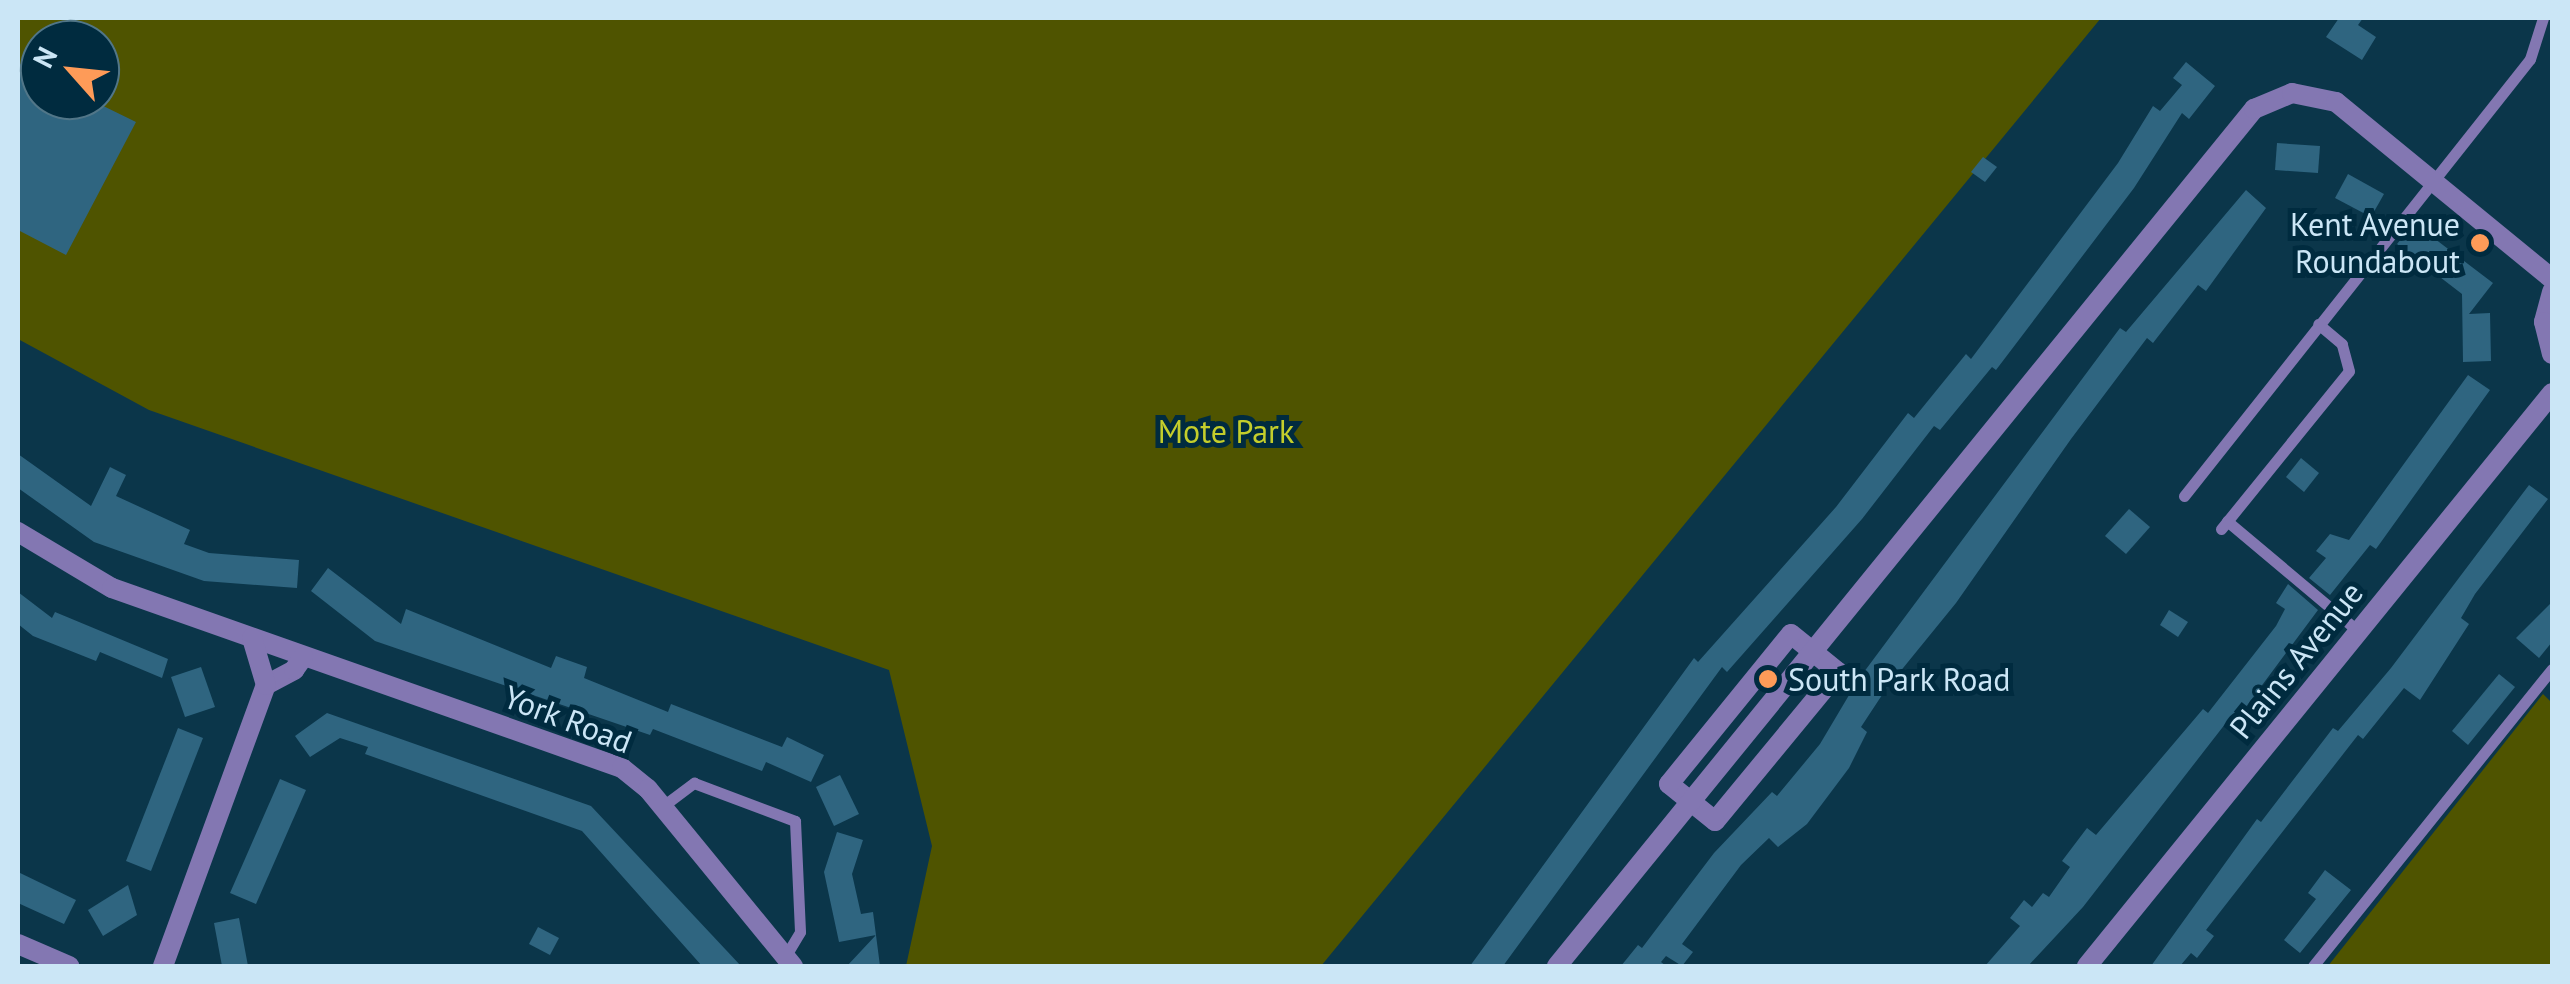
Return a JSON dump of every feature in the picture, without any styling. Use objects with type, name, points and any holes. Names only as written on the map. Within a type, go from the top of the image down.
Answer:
[{"type":"street","points":[[1557,966],[2254,109],[2292,93],[2322,96],[2434,178],[2552,279]]},
{"type":"street","points":[[2552,292],[2544,326],[2552,354]]},
{"type":"street","name":"Plains Avenue","points":[[2088,966],[2552,393]]},
{"type":"street","name":"York Road","points":[[18,532],[89,578],[303,657],[604,760],[634,777],[662,806],[789,962]]},
{"type":"street","points":[[163,966],[266,685],[252,638]]},
{"type":"street","points":[[1690,801],[1715,821],[1838,672],[1811,650]]},
{"type":"street","points":[[266,685],[294,670],[303,657]]},
{"type":"street","points":[[18,944],[69,966]]},
{"type":"lane","points":[[2184,496],[2530,59],[2543,18]]},
{"type":"lane","points":[[2318,324],[2342,344],[2349,372],[2224,525],[2358,631]]},
{"type":"lane","points":[[2312,966],[2550,679]]},
{"type":"lane","points":[[662,806],[694,783],[794,821],[800,932],[789,962]]},
{"type":"green space","name":"Mote Park","points":[[18,18],[2101,18],[1321,966],[906,966],[932,846],[889,670],[149,410],[18,339]]},
{"type":"green space","points":[[2543,694],[2552,703],[2552,966],[2328,966]]},
{"type":"building","points":[[2339,18],[2363,18],[2358,25],[2376,37],[2362,60],[2326,37]]},
{"type":"building","points":[[2186,62],[2215,86],[2189,119],[2182,113],[2134,188],[1996,370],[1992,367],[1940,430],[1934,426],[1862,519],[1727,672],[1722,667],[1503,966],[1470,966],[1694,658],[1698,662],[1836,507],[1908,413],[1914,418],[1966,354],[1971,359],[2118,163],[2153,106],[2160,111],[2182,85],[2173,78]]},
{"type":"building","points":[[18,63],[20,120],[120,120],[120,114],[136,122],[66,255],[18,230]]},
{"type":"building","points":[[2277,143],[2320,146],[2318,173],[2275,170]]},
{"type":"building","points":[[1983,157],[1997,167],[1985,182],[1971,172]]},
{"type":"building","points":[[2348,174],[2384,194],[2371,217],[2335,198]]},
{"type":"building","points":[[2246,190],[2266,208],[2206,291],[2198,285],[2153,343],[2147,338],[2071,439],[1956,603],[1886,689],[1861,727],[1867,732],[1849,768],[1807,824],[1778,847],[1769,838],[1741,865],[1682,944],[1693,952],[1682,966],[1666,956],[1661,962],[1666,966],[1621,966],[1638,945],[1642,948],[1714,853],[1772,792],[1777,796],[1820,744],[1858,680],[2120,328],[2126,332]]},
{"type":"building","points":[[2414,223],[2493,283],[2469,314],[2490,313],[2491,361],[2463,362],[2462,294],[2397,244]]},
{"type":"building","points":[[2468,375],[2490,390],[2376,549],[2370,545],[2330,595],[2309,578],[2326,558],[2316,551],[2330,534],[2349,540]]},
{"type":"building","points":[[18,454],[91,506],[110,467],[126,475],[116,496],[190,530],[184,544],[209,553],[299,560],[297,588],[204,581],[94,542],[18,488]]},
{"type":"building","points":[[2301,458],[2319,473],[2304,492],[2286,477]]},
{"type":"building","points":[[2529,485],[2548,499],[2475,594],[2461,618],[2469,624],[2420,700],[2404,688],[2363,739],[2358,735],[2206,930],[2214,936],[2197,958],[2191,953],[2180,966],[2151,966],[2257,819],[2261,822],[2333,728],[2338,731],[2391,668]]},
{"type":"building","points":[[2129,509],[2150,527],[2126,554],[2105,536]]},
{"type":"building","points":[[328,568],[401,624],[406,609],[551,668],[556,656],[587,667],[584,678],[668,712],[671,704],[782,747],[787,737],[824,755],[811,782],[766,762],[762,771],[653,729],[650,735],[375,641],[311,591]]},
{"type":"building","points":[[2288,584],[2318,610],[2234,723],[2229,719],[2083,907],[2028,966],[1985,966],[2020,926],[2010,918],[2024,900],[2032,907],[2043,893],[2049,897],[2070,867],[2062,861],[2087,828],[2096,835],[2203,709],[2208,713],[2276,626],[2285,609],[2276,603]]},
{"type":"building","points":[[18,592],[52,618],[55,612],[168,659],[162,678],[100,652],[96,661],[33,636],[18,624]]},
{"type":"building","points":[[2552,602],[2552,642],[2539,658],[2516,638]]},
{"type":"building","points":[[2169,610],[2188,622],[2178,637],[2160,625]]},
{"type":"building","points":[[201,667],[215,707],[185,717],[171,677]]},
{"type":"building","points":[[2499,674],[2515,687],[2468,745],[2452,731]]},
{"type":"building","points":[[327,713],[591,806],[741,966],[702,966],[582,831],[365,754],[368,747],[340,738],[310,757],[295,736]]},
{"type":"building","points":[[178,728],[203,738],[151,871],[126,861]]},
{"type":"building","points":[[840,775],[859,814],[834,826],[816,787]]},
{"type":"building","points":[[280,779],[306,790],[256,904],[230,893]]},
{"type":"building","points":[[837,832],[863,840],[852,874],[861,914],[873,912],[876,935],[839,942],[824,872]]},
{"type":"building","points":[[2325,870],[2351,890],[2300,953],[2284,940],[2316,899],[2308,893]]},
{"type":"building","points":[[18,872],[76,900],[64,924],[18,903]]},
{"type":"building","points":[[128,885],[137,915],[103,936],[88,910]]},
{"type":"building","points":[[239,918],[248,966],[222,966],[214,923]]},
{"type":"building","points":[[538,927],[559,938],[550,955],[529,944]]},
{"type":"building","points":[[876,935],[880,966],[847,966]]},
{"type":"place","name":"Kent Avenue Roundabout","points":[[2480,243]]},
{"type":"place","name":"South Park Road","points":[[1768,679]]}]
